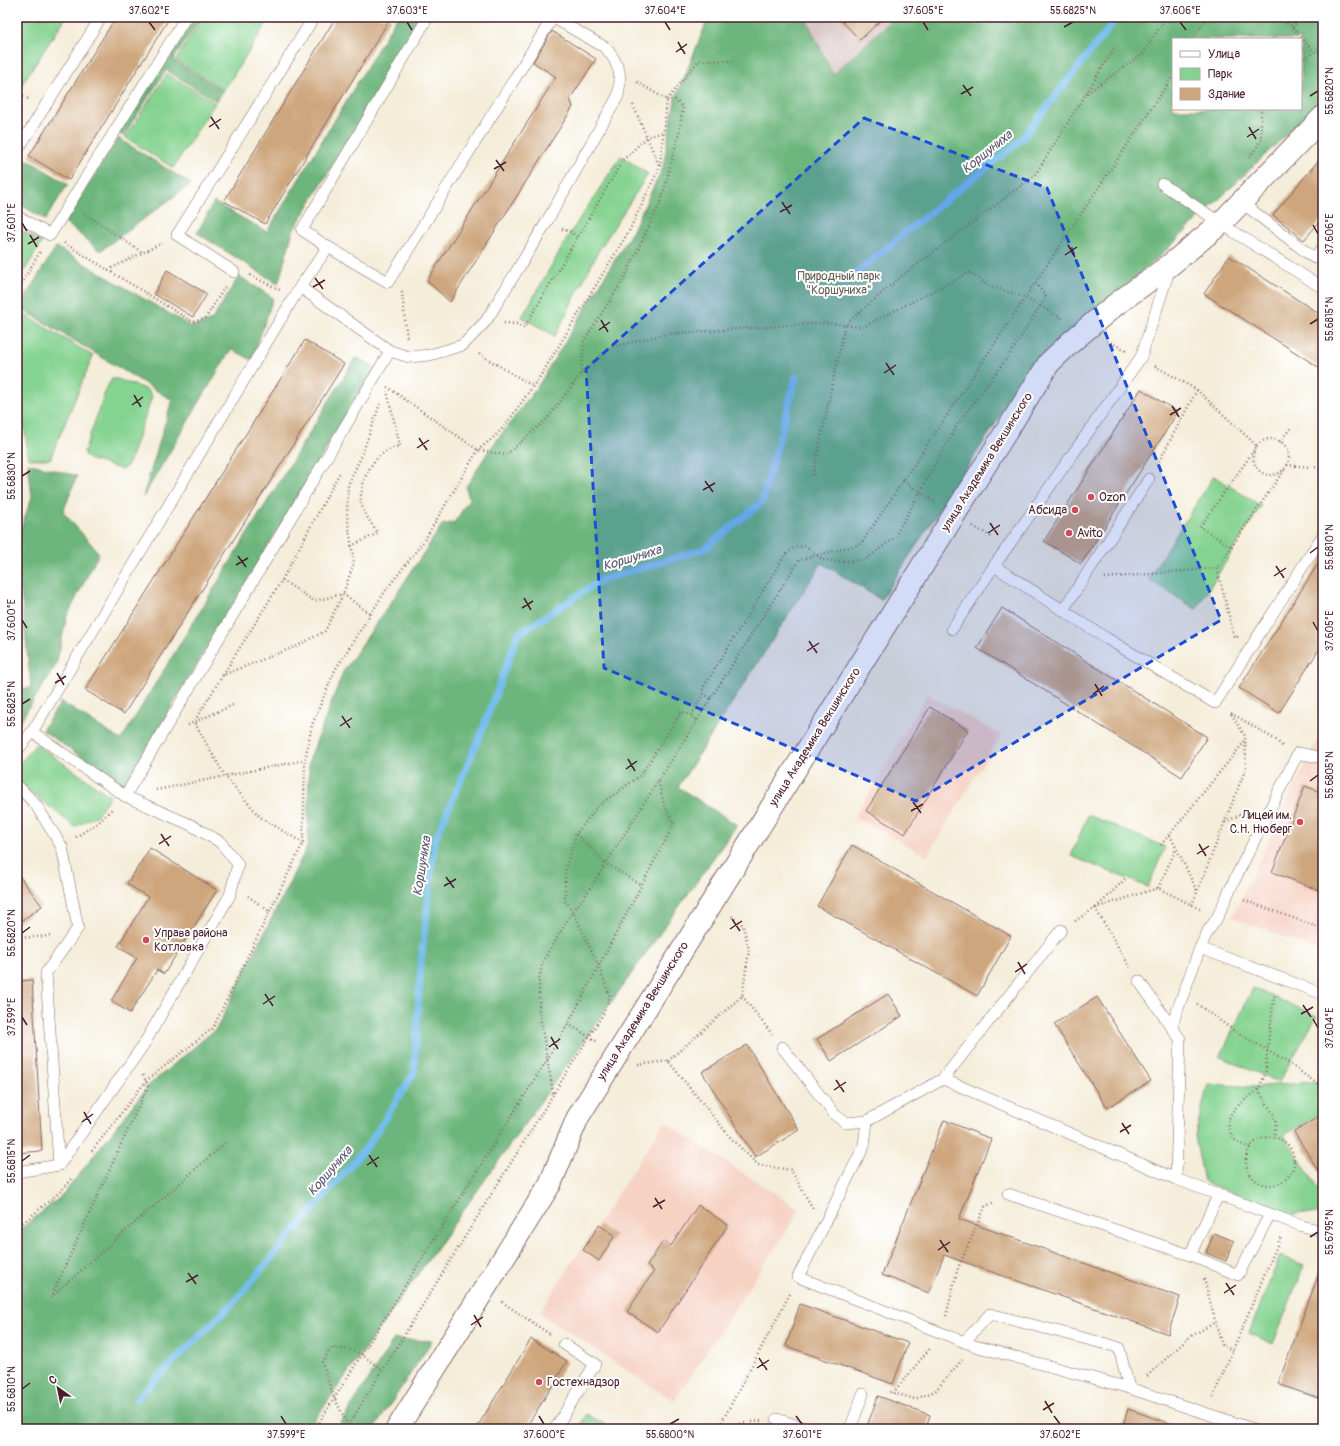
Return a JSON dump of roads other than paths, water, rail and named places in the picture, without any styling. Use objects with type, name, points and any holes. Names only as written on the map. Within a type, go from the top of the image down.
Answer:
[{"type":"street","name":"улица Академика Векшинского","points":[[397,1429],[550,1184],[578,1117],[1049,363],[1071,342],[1115,305],[1170,265],[1221,223],[1323,117]]},
{"type":"lane","points":[[17,151],[101,17]]},
{"type":"lane","points":[[17,216],[50,235],[186,17]]},
{"type":"lane","points":[[234,272],[177,235],[314,17]]},
{"type":"lane","points":[[300,286],[390,352],[409,358],[430,355],[462,345],[486,320],[546,223],[618,96],[620,82],[619,71],[614,59],[606,48],[554,17],[388,282],[302,230],[428,17]]},
{"type":"lane","points":[[1162,184],[1323,288]]},
{"type":"lane","points":[[1241,202],[1314,258],[1323,247]]},
{"type":"lane","points":[[17,751],[32,732],[300,286],[328,247]]},
{"type":"lane","points":[[952,629],[994,566],[1141,357],[1170,265]]},
{"type":"lane","points":[[125,796],[390,352]]},
{"type":"lane","points":[[1063,610],[1149,479]]},
{"type":"lane","points":[[994,566],[1106,638],[1215,703],[1323,536]]},
{"type":"lane","points":[[17,1172],[59,1165],[144,1044],[230,895],[238,864],[220,842],[191,825],[125,796],[32,732]]},
{"type":"lane","points":[[1172,1025],[1200,948],[1208,931],[1217,918],[1295,758],[1298,753],[1323,758]]},
{"type":"lane","points":[[17,785],[36,805],[62,846],[78,928],[46,973],[59,1165]]},
{"type":"lane","points":[[782,1047],[835,1115],[846,1123],[867,1121],[943,1079],[1061,930]]},
{"type":"lane","points":[[1200,948],[1323,994]]},
{"type":"lane","points":[[1139,981],[1172,1025],[1180,1039],[1176,1179]]},
{"type":"lane","points":[[943,1079],[1176,1179],[1287,1221],[1323,1231]]},
{"type":"lane","points":[[867,1121],[864,1146],[798,1277],[969,1344],[1131,1388],[1253,1429]]},
{"type":"lane","points":[[1008,1194],[1194,1257],[1238,1275],[1270,1214]]},
{"type":"lane","points":[[1194,1257],[1216,1200],[1220,1195]]},
{"type":"lane","points":[[969,1344],[990,1314],[1119,1348],[1131,1388]]},
{"type":"lane","points":[[554,1429],[595,1364],[564,1344]]},
{"type":"lane","points":[[850,1429],[863,1394]]},
{"type":"lane","points":[[777,1419],[807,1429]]},
{"type":"waterway","name":"Коршуниха","points":[[844,283],[1021,140],[1113,23],[1122,17]]},
{"type":"waterway","name":"Коршуниха","points":[[136,1399],[233,1303],[369,1144],[414,1073],[421,962],[435,840],[481,734],[518,634],[602,580],[704,549],[762,502],[796,377]]},
{"type":"place","name":"Ozon","points":[[1091,497]]},
{"type":"place","name":"Абсида","points":[[1075,510]]},
{"type":"place","name":"Avito","points":[[1069,533]]},
{"type":"place","name":"Лицей им. С.Н. Нюберг","points":[[1300,822]]},
{"type":"place","name":"Управа района Котловка","points":[[146,940]]},
{"type":"place","name":"Гостехнадзор","points":[[539,1382]]},
{"type":"park label","name":"Природный парк \"Коршуниха\"","points":[[839,283]]}]
